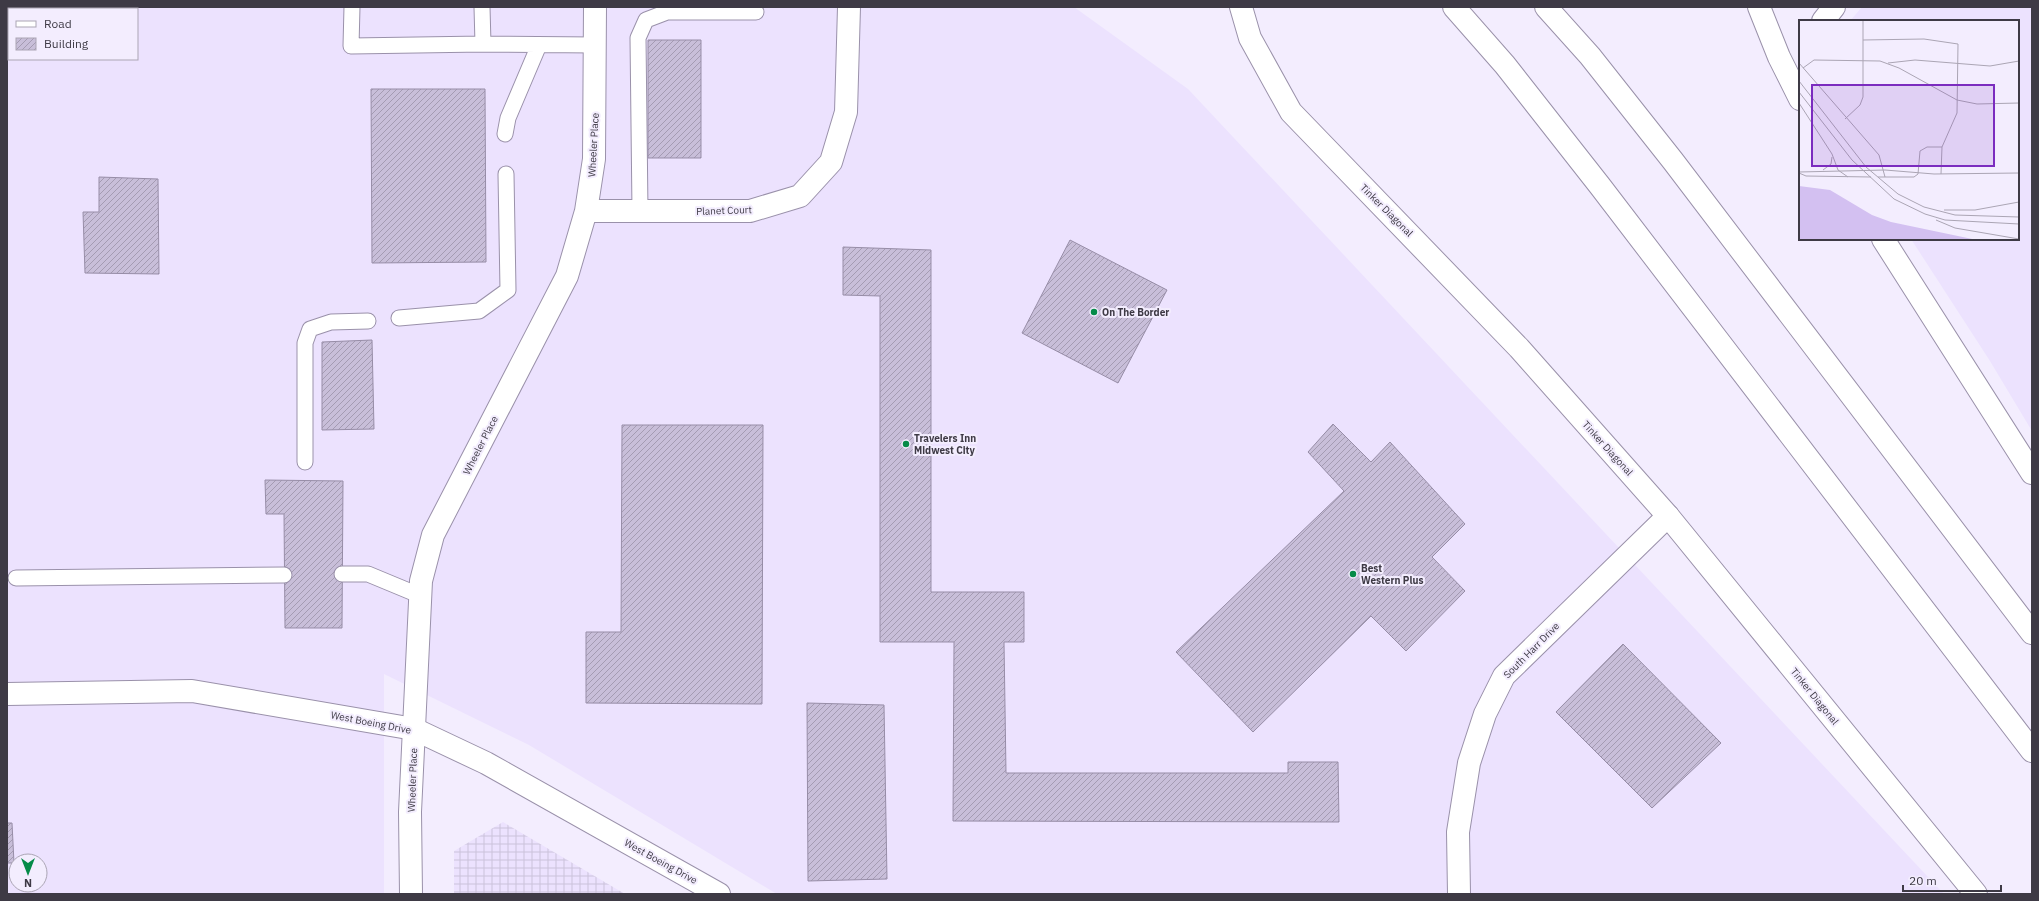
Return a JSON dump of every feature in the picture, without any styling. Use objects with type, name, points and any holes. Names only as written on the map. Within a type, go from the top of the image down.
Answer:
[{"type":"main road","name":"Wheeler Place","points":[[411,894],[410,812],[421,581],[433,535],[567,276],[586,211],[594,159],[595,7]]},
{"type":"main road","name":"Planet Court","points":[[586,211],[750,211],[800,196],[831,162],[846,112],[849,7]]},
{"type":"main road","name":"Tinker Diagonal","points":[[1241,7],[1250,38],[1291,112],[1519,348],[1668,516],[1976,894]]},
{"type":"main road","points":[[1454,7],[1505,65],[1600,186],[2032,752]]},
{"type":"main road","points":[[1546,7],[1590,56],[1673,161],[2032,633]]},
{"type":"main road","points":[[1759,7],[1779,57],[1799,96]]},
{"type":"main road","points":[[1824,20],[1834,7]]},
{"type":"main road","points":[[1884,240],[2032,473]]},
{"type":"main road","name":"South Harr Drive","points":[[1459,894],[1458,832],[1469,763],[1485,714],[1504,676],[1668,516]]},
{"type":"main road","name":"West Boeing Drive","points":[[7,694],[192,691],[414,729],[486,763],[719,894]]},
{"type":"lane","points":[[352,7],[351,46],[483,44],[595,45]]},
{"type":"lane","points":[[482,7],[483,44]]},
{"type":"lane","points":[[640,211],[638,38],[646,20],[666,12],[756,12]]},
{"type":"lane","points":[[505,134],[508,118],[539,45]]},
{"type":"lane","points":[[399,318],[479,311],[508,290],[506,174]]},
{"type":"lane","points":[[305,462],[305,343],[310,329],[331,322],[368,321]]},
{"type":"lane","points":[[342,574],[368,574],[421,596]]},
{"type":"lane","points":[[16,578],[284,575]]},
{"type":"shaded area","points":[[7,7],[1074,7],[1188,89],[1944,894],[777,894],[529,745],[384,674],[384,894],[7,894]]},
{"type":"shaded area","points":[[1862,7],[2032,7],[2032,431],[1990,361],[1912,240],[2019,240],[2019,20],[1851,20]]},
{"type":"shaded area","points":[[503,822],[625,894],[454,894],[454,851]]},
{"type":"building","points":[[648,40],[701,40],[701,158],[648,158]]},
{"type":"building","points":[[371,89],[485,89],[486,262],[372,263]]},
{"type":"building","points":[[99,177],[158,179],[159,274],[85,273],[83,212],[99,212]]},
{"type":"building","name":"On The Border","points":[[1070,240],[1167,290],[1118,383],[1022,333]]},
{"type":"building","name":"Travelers Inn Midwest City","points":[[843,247],[931,250],[931,592],[1024,592],[1024,642],[1004,642],[1006,773],[1288,773],[1288,762],[1338,762],[1339,822],[953,821],[954,642],[880,642],[880,296],[843,295]]},
{"type":"building","points":[[372,340],[374,429],[322,430],[322,342]]},
{"type":"building","name":"Best Western Plus","points":[[1333,424],[1371,462],[1390,442],[1465,524],[1432,557],[1465,591],[1406,651],[1371,616],[1253,732],[1176,652],[1344,491],[1308,452]]},
{"type":"building","points":[[622,425],[763,425],[762,704],[586,703],[586,632],[621,632]]},
{"type":"building","points":[[265,480],[343,481],[342,628],[285,628],[284,514],[266,514]]},
{"type":"building","points":[[1623,644],[1721,743],[1652,808],[1556,712]]},
{"type":"building","points":[[807,703],[884,705],[887,879],[808,881]]},
{"type":"building","points":[[7,823],[12,823],[14,853],[8,853],[7,863]]},
{"type":"place","name":"On The Border","points":[[1094,312]]},
{"type":"place","name":"Travelers Inn Midwest City","points":[[906,444]]},
{"type":"place","name":"Best Western Plus","points":[[1353,574]]}]
